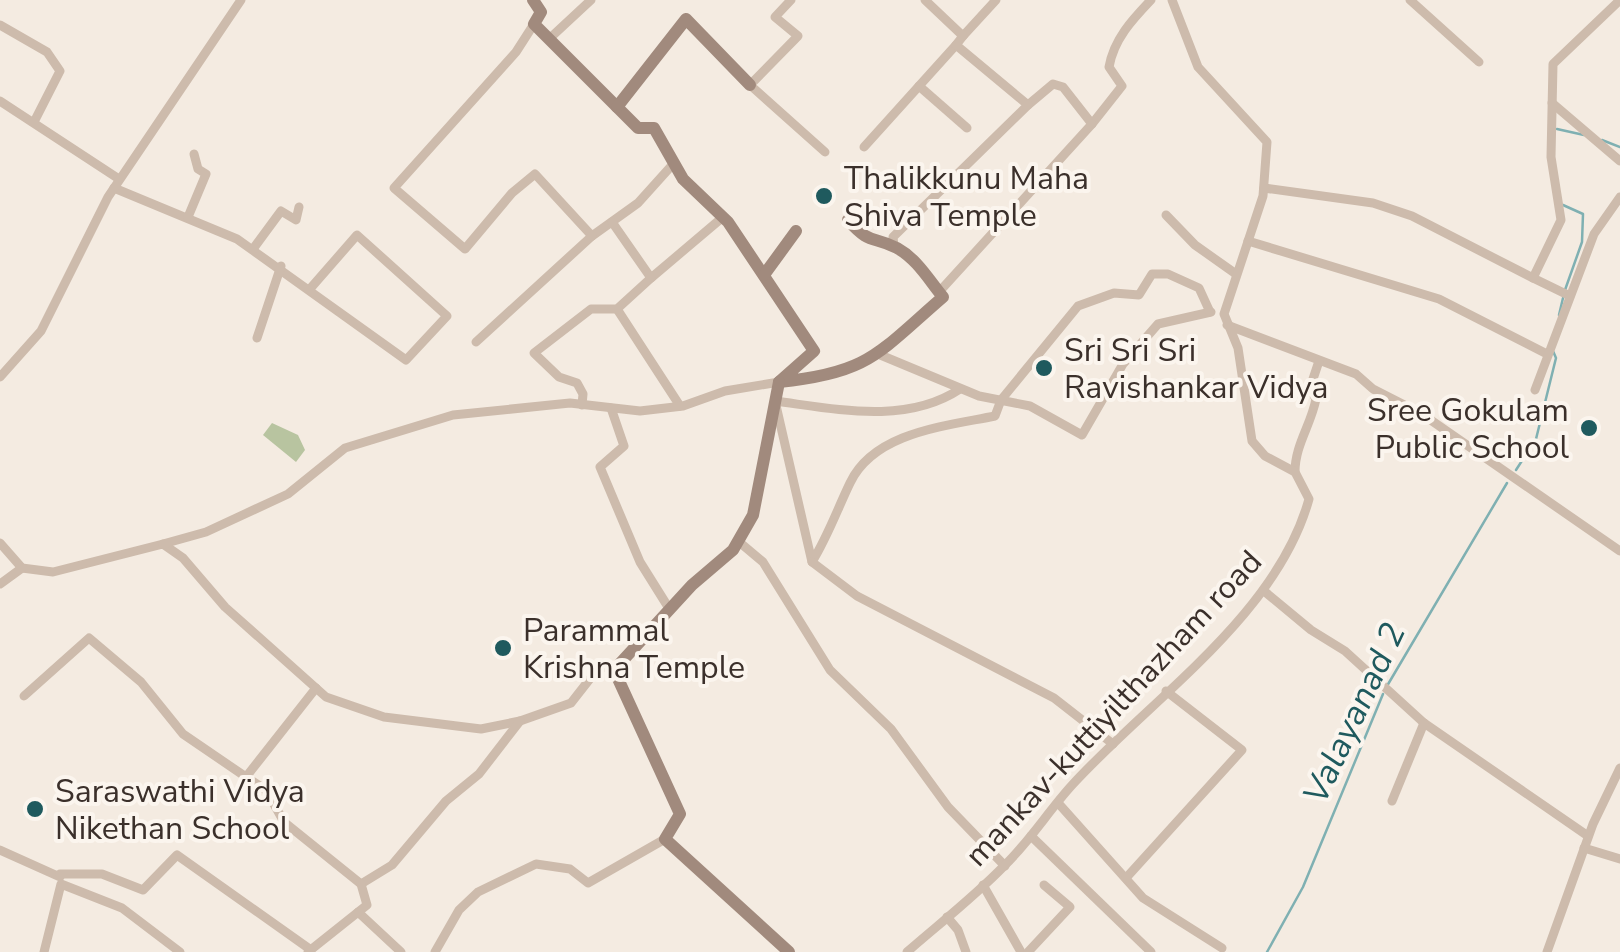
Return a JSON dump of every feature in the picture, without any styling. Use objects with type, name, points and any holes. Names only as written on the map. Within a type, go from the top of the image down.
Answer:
[{"type":"street","points":[[0,377],[42,331],[116,183],[241,0]]},
{"type":"street","points":[[534,0],[541,12],[516,52],[394,188],[465,249],[512,193],[535,174],[592,236]]},
{"type":"street","points":[[549,39],[592,0]]},
{"type":"street","points":[[750,85],[798,36],[774,18],[791,0]]},
{"type":"street","points":[[925,0],[960,41],[1028,105]]},
{"type":"street","points":[[864,147],[996,0]]},
{"type":"street","points":[[939,292],[1122,86],[1110,67],[1112,52],[1130,21],[1151,0]]},
{"type":"street","points":[[1172,0],[1198,68],[1263,132],[1267,142],[1264,188],[1224,309],[1241,363],[1252,441],[1265,456],[1295,472],[1295,456],[1314,410],[1316,400],[1310,388],[1319,361]]},
{"type":"street","points":[[1410,0],[1478,62]]},
{"type":"street","points":[[1533,278],[1560,220],[1550,156],[1553,64],[1620,0]]},
{"type":"street","points":[[617,107],[686,19],[750,85],[825,152]]},
{"type":"street","points":[[534,24],[638,128],[654,128],[683,179],[723,216],[814,352],[779,382],[754,515],[738,540],[614,670]]},
{"type":"street","points":[[0,25],[47,52],[60,70],[34,122]]},
{"type":"street","points":[[894,246],[893,238],[1053,84],[1063,87],[1092,124]]},
{"type":"street","points":[[919,86],[966,128]]},
{"type":"street","points":[[0,102],[34,122],[116,183],[281,266],[310,290],[406,360],[447,316],[358,235],[310,290]]},
{"type":"street","points":[[1552,103],[1620,161]]},
{"type":"street","points":[[188,217],[206,174],[198,169],[194,154]]},
{"type":"street","points":[[476,342],[592,236],[638,203],[674,163]]},
{"type":"street","points":[[1264,188],[1386,207],[1570,296]]},
{"type":"street","points":[[1535,390],[1594,234],[1620,197]]},
{"type":"street","points":[[253,249],[281,211],[296,220],[298,207]]},
{"type":"street","points":[[1166,215],[1195,246],[1236,274]]},
{"type":"street","points":[[582,405],[583,394],[576,383],[559,377],[534,353],[591,309],[617,310],[723,216]]},
{"type":"street","points":[[2,579],[22,568],[53,572],[206,532],[288,494],[345,448],[453,415],[582,405],[640,411],[680,406],[725,391],[833,376],[878,354],[943,297],[911,258],[894,246],[866,240],[848,220]]},
{"type":"street","points":[[612,222],[651,278]]},
{"type":"street","points":[[764,275],[796,232]]},
{"type":"street","points":[[1248,241],[1439,299],[1547,354]]},
{"type":"street","points":[[257,338],[281,266]]},
{"type":"street","points":[[812,562],[837,521],[851,480],[877,452],[917,432],[995,416],[1000,400],[1078,306],[1114,293],[1139,295],[1152,274],[1168,274],[1199,288],[1210,312]]},
{"type":"street","points":[[878,354],[960,389],[1030,406],[1082,435],[1123,364],[1158,324],[1224,309]]},
{"type":"street","points":[[617,310],[680,406]]},
{"type":"street","points":[[1227,324],[1356,374],[1373,389],[1422,414],[1620,551]]},
{"type":"street","points":[[776,400],[900,411],[939,403],[960,389]]},
{"type":"street","points":[[776,400],[812,562],[857,596],[1054,698],[1113,744]]},
{"type":"street","points":[[611,408],[624,446],[600,466],[640,562],[670,610]]},
{"type":"street","name":"mankav-kuttiyilthazham road","points":[[907,952],[1005,866],[1113,744],[1264,591],[1300,532],[1309,499],[1295,472]]},
{"type":"street","points":[[738,540],[763,562],[830,670],[892,728],[948,807],[1005,866]]},
{"type":"street","points":[[0,543],[22,568]]},
{"type":"street","points":[[163,544],[183,558],[225,607],[326,697],[384,717],[480,729],[520,722],[571,703],[600,666],[614,670],[680,814],[664,838],[588,884],[570,869],[536,864],[478,892],[458,910],[435,952]]},
{"type":"street","points":[[1264,591],[1310,630],[1345,652],[1424,723],[1588,836]]},
{"type":"street","points":[[24,696],[89,638],[141,682],[183,734],[266,790],[284,822],[361,884],[367,905],[310,951],[178,855],[143,890],[102,874],[60,879]]},
{"type":"street","points":[[246,777],[316,688]]},
{"type":"street","points":[[1126,878],[1242,750],[1166,690]]},
{"type":"street","points":[[361,884],[392,865],[446,801],[478,774],[520,722]]},
{"type":"street","points":[[1392,801],[1424,723]]},
{"type":"street","points":[[1547,952],[1588,836],[1620,768]]},
{"type":"street","points":[[1059,804],[1144,898],[1222,948]]},
{"type":"street","points":[[1031,836],[1151,952]]},
{"type":"street","points":[[664,838],[789,952]]},
{"type":"street","points":[[1584,848],[1620,859]]},
{"type":"street","points":[[0,850],[122,908],[180,952]]},
{"type":"street","points":[[58,952],[46,947],[60,879]]},
{"type":"street","points":[[983,885],[1024,952],[1070,907],[1044,884]]},
{"type":"street","points":[[358,912],[401,952]]},
{"type":"street","points":[[947,917],[958,930],[966,952]]},
{"type":"green space","points":[[272,423],[298,435],[305,450],[296,462],[263,435]]},
{"type":"waterway","name":"Valayanad 2","points":[[1557,129],[1584,135]]},
{"type":"waterway","name":"Valayanad 2","points":[[1602,140],[1620,147]]},
{"type":"waterway","name":"Valayanad 2","points":[[1563,205],[1583,214],[1582,242],[1565,290]]},
{"type":"waterway","name":"Valayanad 2","points":[[1559,315],[1563,298]]},
{"type":"waterway","name":"Valayanad 2","points":[[1516,470],[1536,439],[1556,358],[1553,351]]},
{"type":"waterway","name":"Valayanad 2","points":[[1387,686],[1507,483]]},
{"type":"waterway","name":"Valayanad 2","points":[[1267,952],[1303,887],[1383,694]]},
{"type":"place","name":"Thalikkunu Maha Shiva Temple","points":[[824,196]]},
{"type":"place","name":"Sri Sri Sri Ravishankar Vidya","points":[[1044,368]]},
{"type":"place","name":"Sree Gokulam Public School","points":[[1589,428]]},
{"type":"place","name":"Parammal Krishna Temple","points":[[503,648]]},
{"type":"place","name":"Saraswathi Vidya Nikethan School","points":[[35,809]]}]
